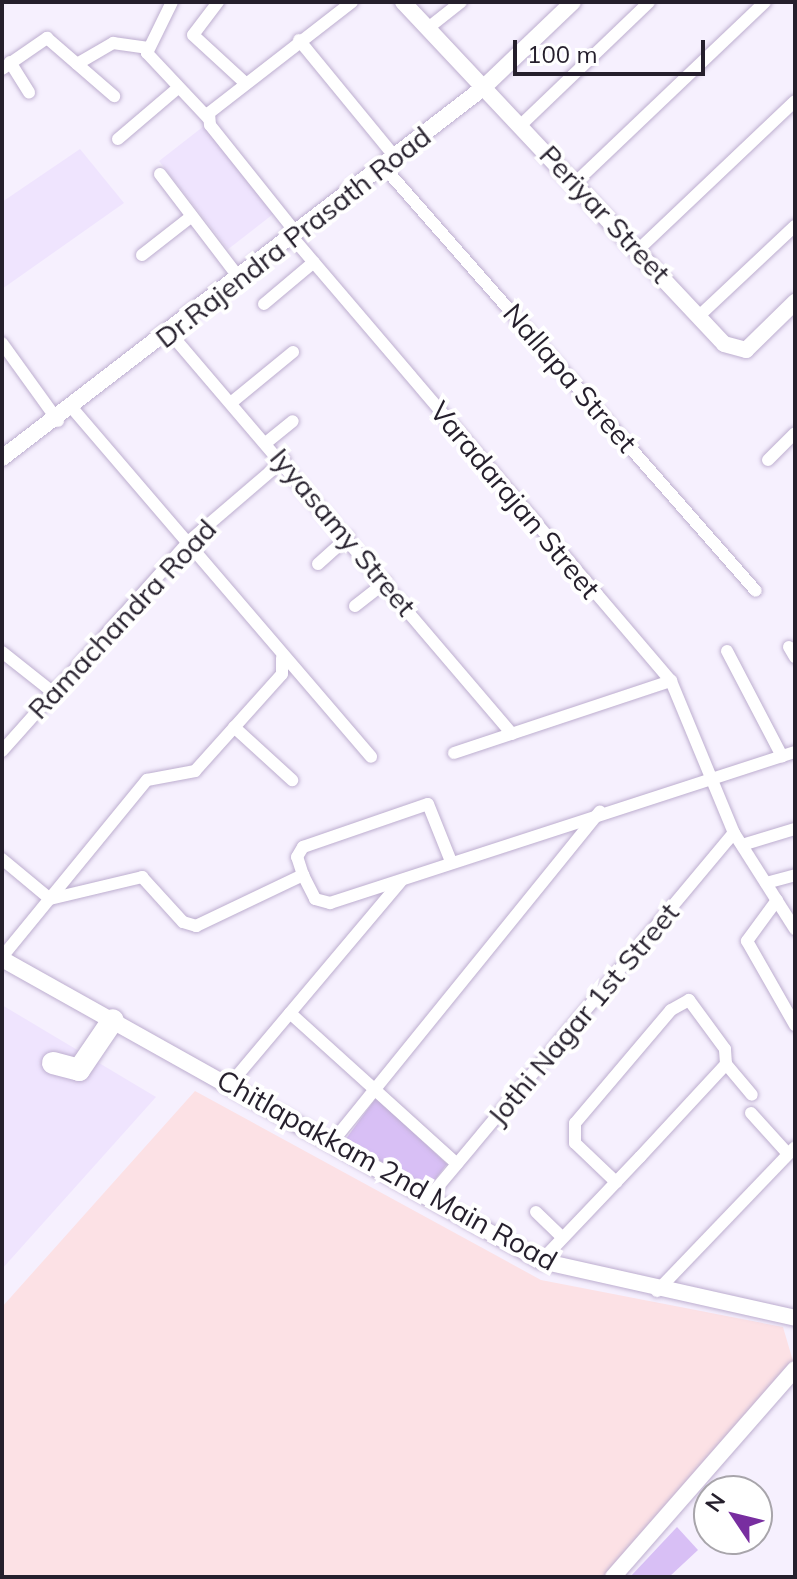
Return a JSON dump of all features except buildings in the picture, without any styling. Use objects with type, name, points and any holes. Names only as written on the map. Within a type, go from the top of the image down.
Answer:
[{"type":"highway","points":[[53,1063],[79,1070],[113,1020]]},
{"type":"street","points":[[77,64],[113,43],[147,48],[172,2]]},
{"type":"street","points":[[218,2],[193,35],[243,81]]},
{"type":"street","points":[[208,118],[213,104],[352,2]]},
{"type":"street","name":"Periyar Street","points":[[403,2],[483,88],[522,124],[724,344],[746,350],[791,313]]},
{"type":"street","points":[[428,28],[461,2]]},
{"type":"street","name":"Dr.Rajendra Prasath Road","points":[[2,458],[58,421],[483,88],[573,2]]},
{"type":"street","points":[[522,124],[649,2]]},
{"type":"street","points":[[576,182],[765,2]]},
{"type":"street","points":[[29,93],[6,66],[47,38],[114,96]]},
{"type":"street","name":"Nallapa Street","points":[[299,40],[389,162],[756,591]]},
{"type":"street","name":"Varadarajan Street","points":[[147,48],[178,88],[208,118],[314,262],[671,681],[734,833],[794,925]]},
{"type":"street","points":[[118,139],[178,88]]},
{"type":"street","points":[[638,250],[795,101]]},
{"type":"street","points":[[160,174],[240,279]]},
{"type":"street","points":[[142,255],[192,216]]},
{"type":"street","points":[[699,316],[795,226]]},
{"type":"street","points":[[264,304],[314,262]]},
{"type":"street","name":"Iyyasamy Street","points":[[170,333],[284,460],[512,734]]},
{"type":"street","points":[[2,343],[58,421]]},
{"type":"street","points":[[232,402],[293,352]]},
{"type":"street","points":[[73,409],[282,657],[371,757]]},
{"type":"street","points":[[267,442],[293,421]]},
{"type":"street","points":[[768,460],[795,433]]},
{"type":"street","name":"Ramachandra Road","points":[[2,751],[50,690],[187,543],[284,460]]},
{"type":"street","points":[[318,564],[348,537]]},
{"type":"street","points":[[355,606],[386,582]]},
{"type":"street","points":[[450,859],[428,804],[303,847],[297,857],[303,875],[323,904],[401,881],[450,859],[601,810],[789,754],[727,651]]},
{"type":"street","points":[[2,652],[50,690]]},
{"type":"street","points":[[2,958],[147,780],[189,776],[282,674],[282,657]]},
{"type":"street","points":[[454,753],[671,681]]},
{"type":"street","points":[[234,727],[292,780]]},
{"type":"street","points":[[333,1141],[601,810]]},
{"type":"street","points":[[742,845],[795,829]]},
{"type":"street","name":"Jothi Nagar 1st Street","points":[[431,1195],[734,833]]},
{"type":"street","points":[[2,859],[50,899]]},
{"type":"street","points":[[50,899],[142,877],[183,922],[196,926],[303,875]]},
{"type":"street","points":[[766,883],[795,875]]},
{"type":"street","points":[[231,1083],[401,881]]},
{"type":"street","points":[[777,900],[747,941],[795,1025]]},
{"type":"street","name":"Chitlapakkam 2nd Main Road","points":[[2,958],[431,1195],[541,1261],[657,1291],[795,1318]]},
{"type":"street","points":[[616,1182],[575,1143],[575,1123],[676,1004],[696,1004],[725,1049],[726,1064],[752,1095]]},
{"type":"street","points":[[290,1013],[457,1164]]},
{"type":"street","points":[[541,1261],[726,1064]]},
{"type":"street","points":[[657,1291],[792,1150],[751,1113]]},
{"type":"street","points":[[536,1212],[563,1238]]},
{"type":"street","points":[[613,1577],[795,1369]]},
{"type":"shaded area","points":[[204,126],[273,214],[228,249],[159,161]]},
{"type":"shaded area","points":[[80,149],[124,203],[2,289],[2,202]]},
{"type":"shaded area","points":[[2,1005],[156,1097],[2,1269]]},
{"type":"shaded area","points":[[195,1091],[541,1280],[783,1327],[795,1368],[698,1475],[693,1475],[693,1480],[605,1577],[2,1577],[2,1307]]},
{"type":"shaded area","points":[[376,1098],[447,1164],[428,1189],[345,1140]]},
{"type":"shaded area","points":[[677,1527],[693,1545],[693,1555],[669,1577],[630,1577]]}]
